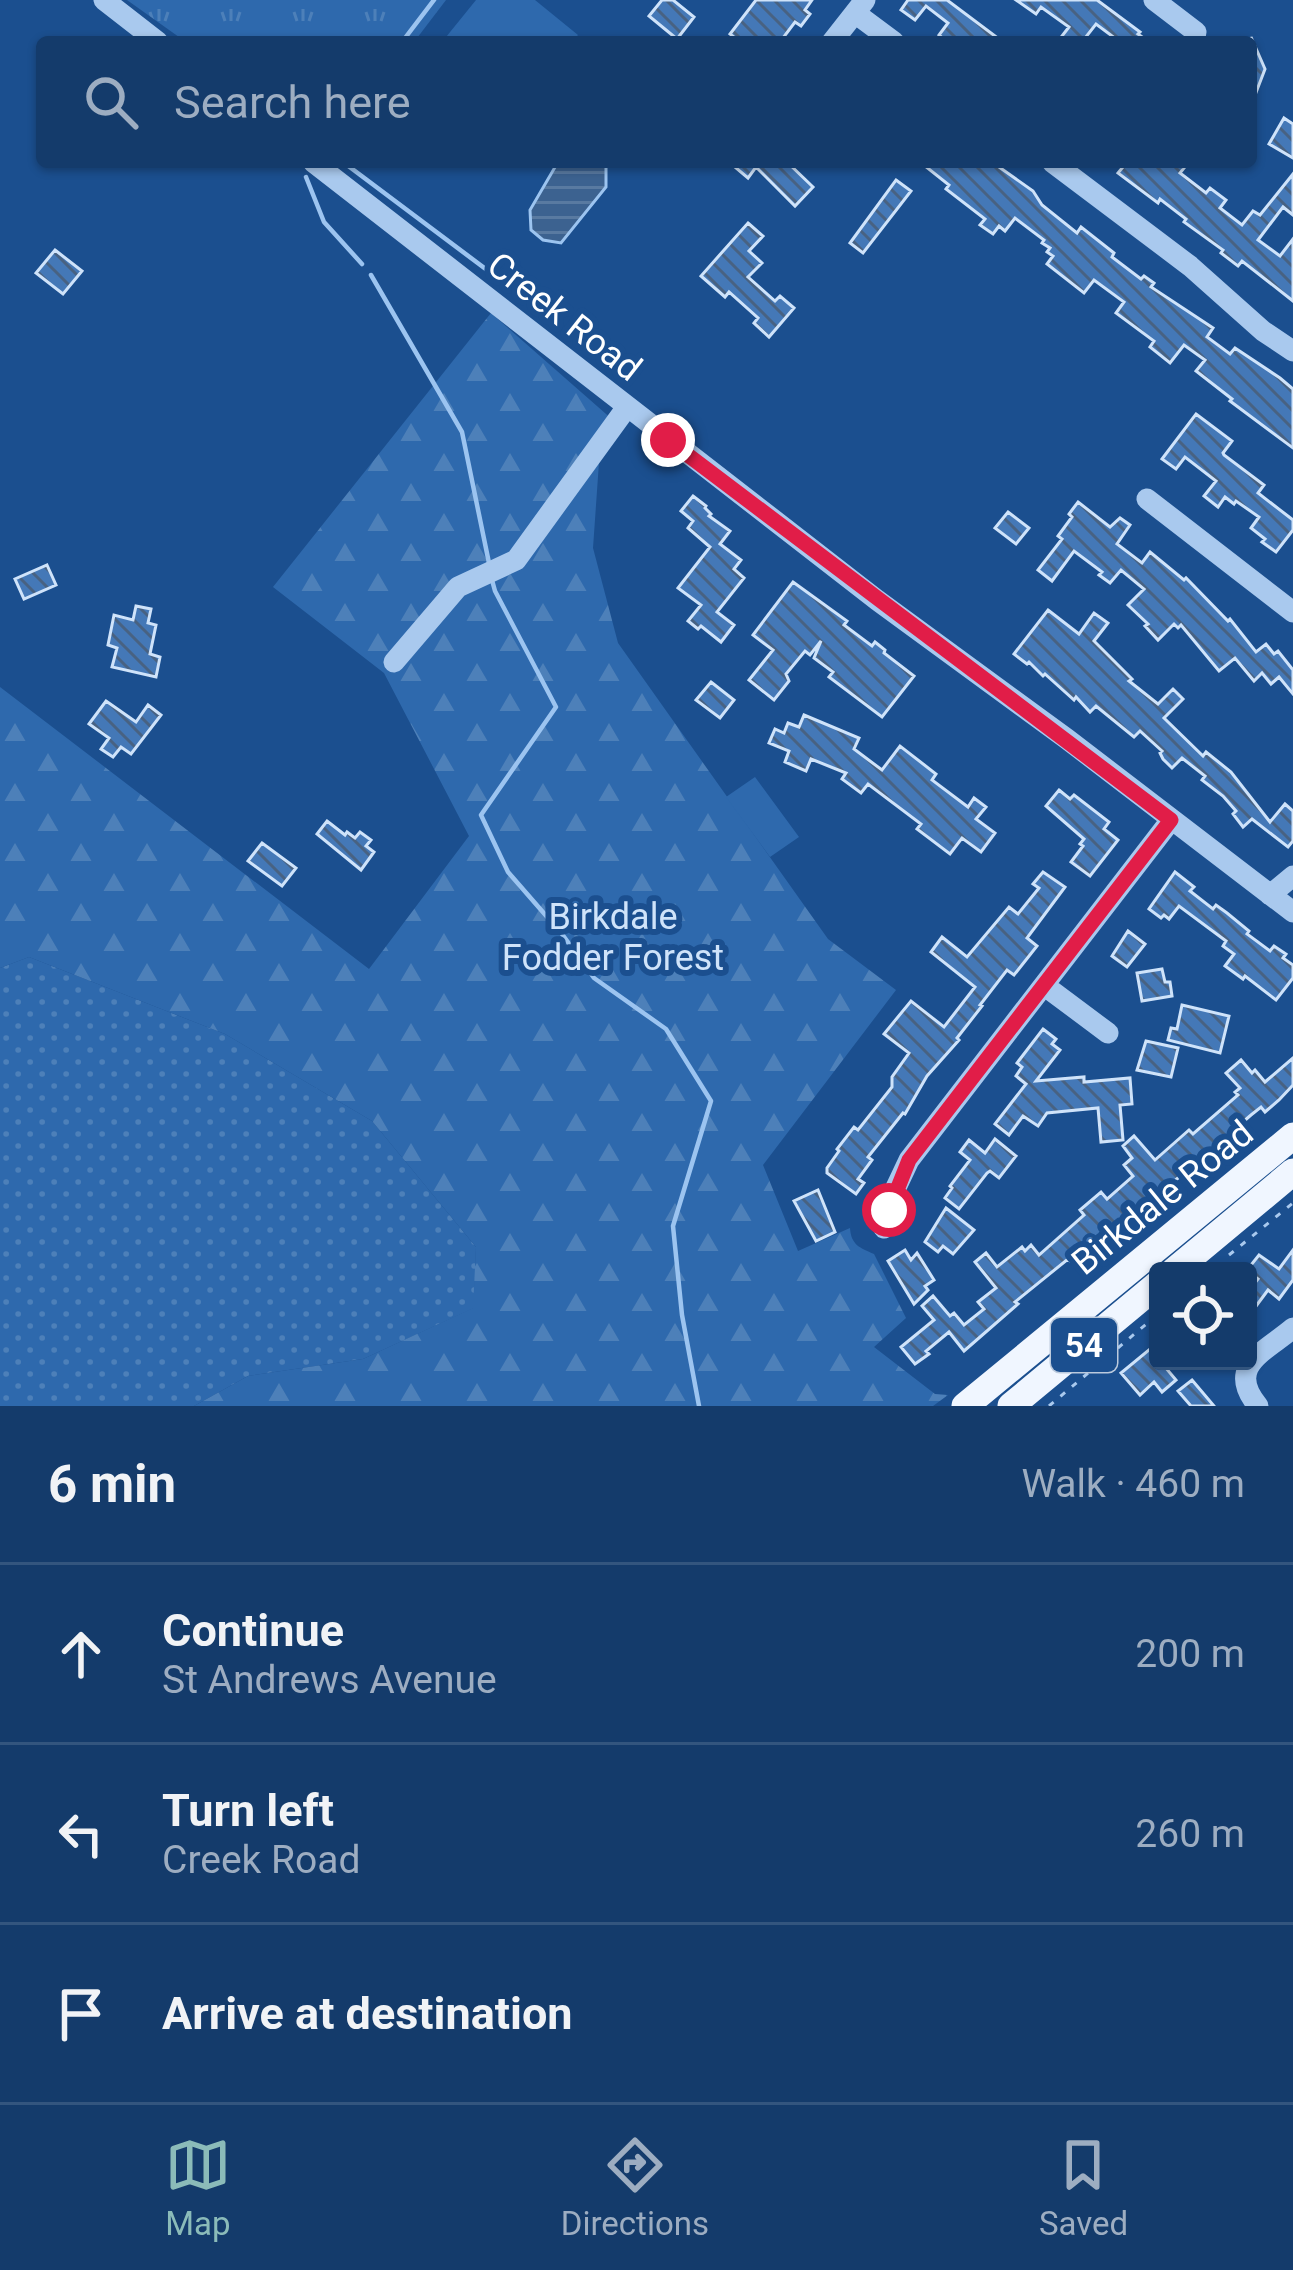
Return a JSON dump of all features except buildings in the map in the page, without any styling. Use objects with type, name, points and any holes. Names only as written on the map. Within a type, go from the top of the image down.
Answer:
[{"type":"main road","name":"Birkdale Road","points":[[965,1406],[1293,1136]]},
{"type":"main road","name":"Birkdale Road","points":[[1185,1262],[1293,1172]]},
{"type":"main road","name":"Birkdale Road","points":[[1011,1406],[1149,1291]]},
{"type":"street","points":[[104,0],[150,36]]},
{"type":"street","points":[[1154,0],[1196,32]]},
{"type":"street","points":[[837,36],[860,6],[888,36]]},
{"type":"street","name":"Creek Road","points":[[321,168],[893,612],[1293,912]]},
{"type":"street","points":[[1060,168],[1293,351]]},
{"type":"street","points":[[394,662],[458,587],[516,560],[627,407]]},
{"type":"street","points":[[1148,499],[1293,612]]},
{"type":"street","points":[[884,1228],[909,1160],[1171,820]]},
{"type":"street","points":[[1270,895],[1293,876]]},
{"type":"street","points":[[1045,986],[1108,1033]]},
{"type":"street","points":[[1256,1404],[1246,1388],[1248,1365],[1293,1328]]},
{"type":"path","points":[[1226,1258],[1293,1203]]},
{"type":"path","points":[[1048,1406],[1149,1322]]},
{"type":"green space","points":[[127,0],[446,0],[419,36],[178,36]]},
{"type":"green space","points":[[476,0],[535,0],[578,35],[577,36],[447,36]]},
{"type":"green space","name":"Birkdale Fodder Forest","points":[[491,313],[622,428],[599,462],[593,548],[618,643],[828,939],[896,990],[763,1165],[798,1251],[850,1228],[854,1242],[874,1254],[906,1318],[874,1347],[935,1394],[948,1395],[933,1406],[194,1406],[248,1376],[363,1359],[473,1308],[476,1247],[372,1121],[225,1034],[29,957],[0,968],[0,687],[369,969],[469,836],[384,673],[273,587]]},
{"type":"green space","points":[[755,777],[799,837],[770,857],[726,797]]},
{"type":"green space","points":[[29,957],[225,1034],[372,1121],[476,1247],[474,1308],[363,1359],[248,1376],[194,1406],[0,1406],[0,968]]},
{"type":"shaded area","points":[[554,168],[606,168],[606,187],[561,243],[543,240],[531,230],[530,210]]},
{"type":"waterway","points":[[407,36],[434,0]]},
{"type":"waterway","points":[[351,168],[547,315]]},
{"type":"waterway","points":[[306,177],[324,222],[362,264]]},
{"type":"waterway","points":[[371,275],[462,432],[489,563]]},
{"type":"waterway","points":[[492,580],[556,707],[481,815],[508,872],[594,978],[666,1029],[711,1101],[673,1226],[682,1315],[699,1406]]},
{"type":"route","points":[[668,440],[1171,820],[909,1160],[889,1210]]}]
